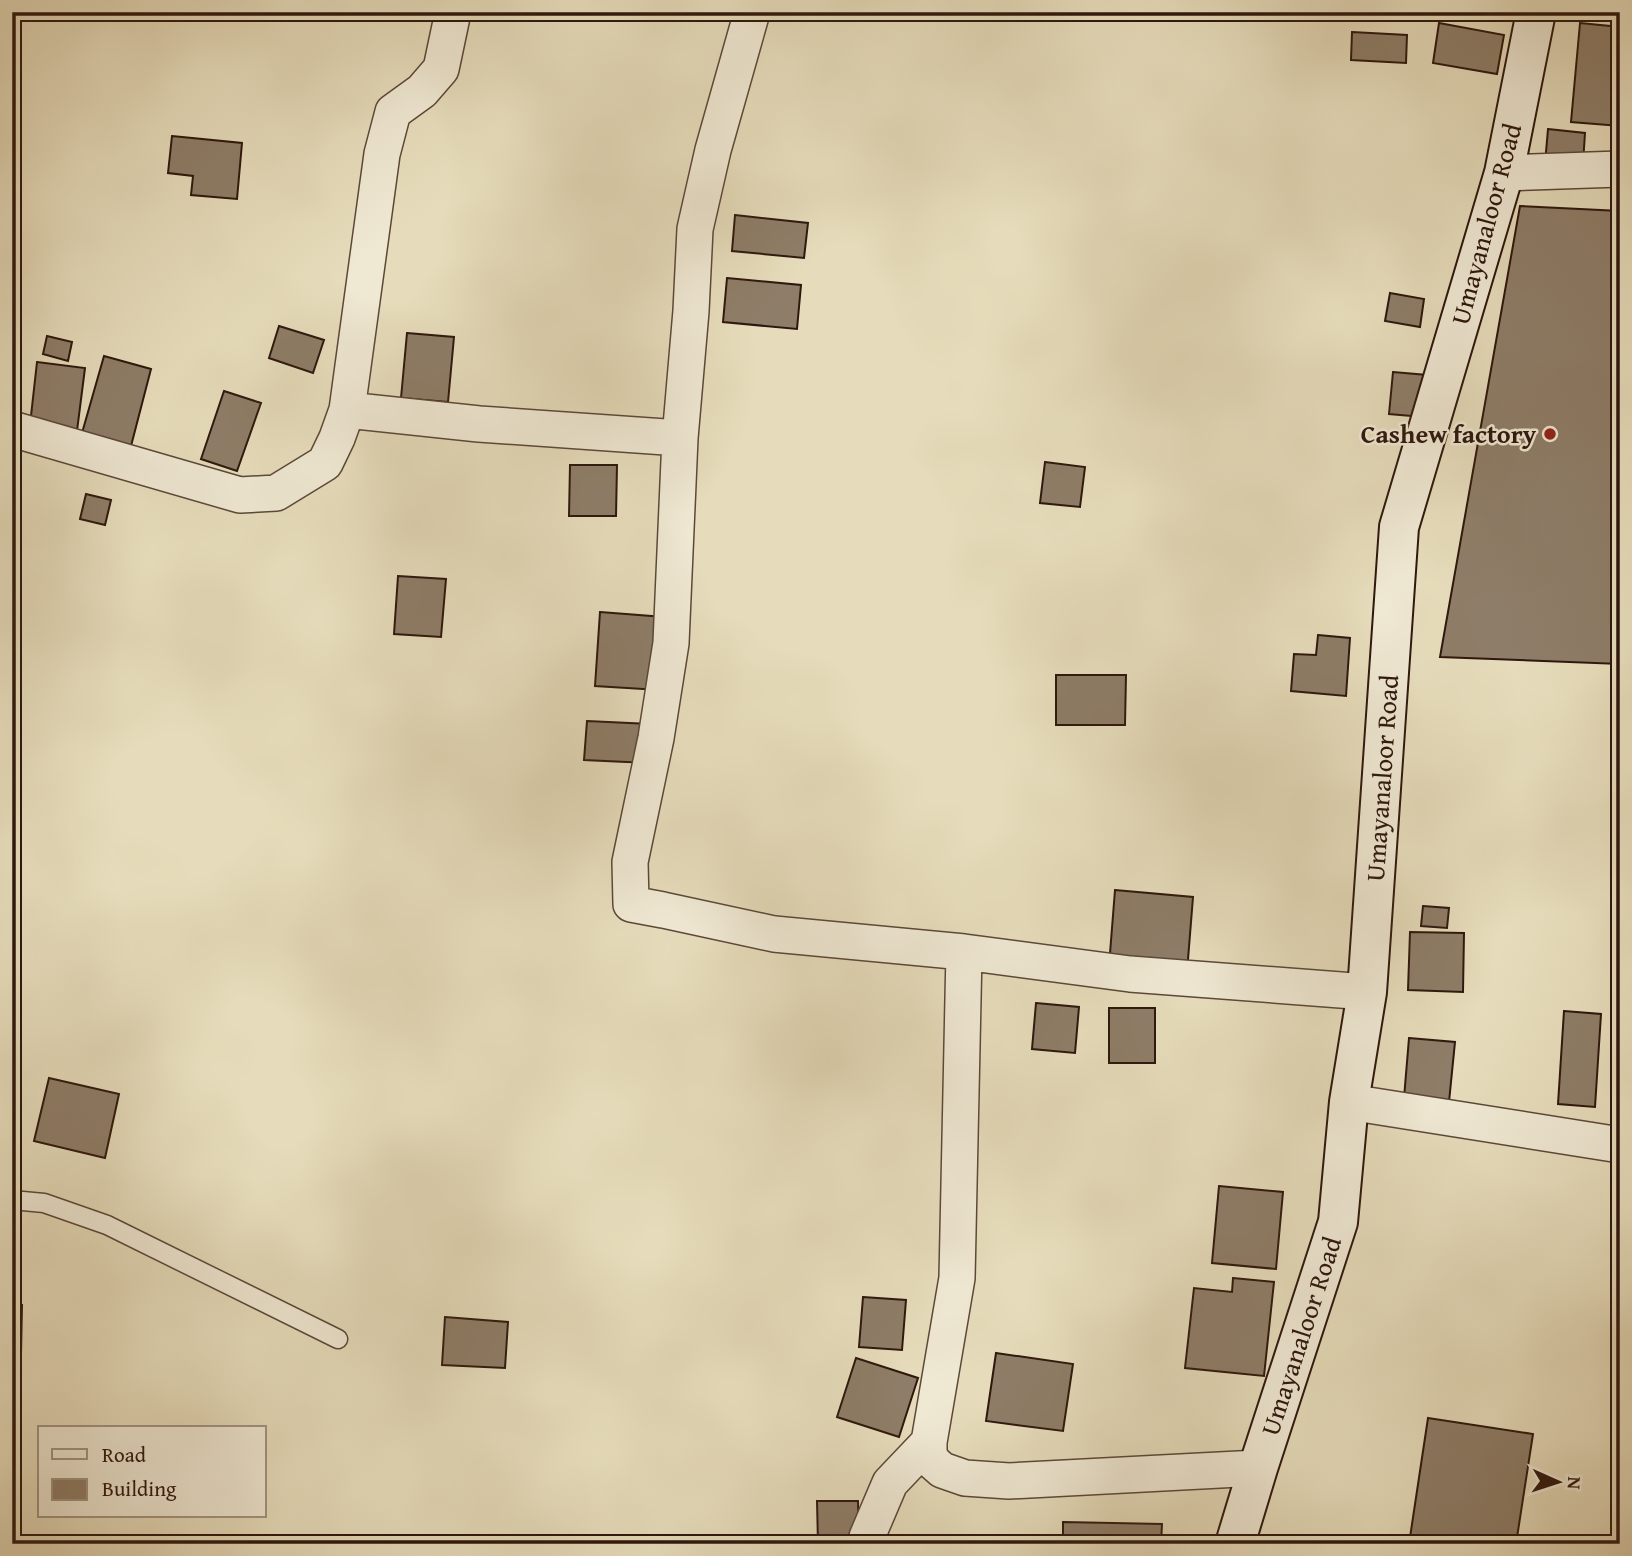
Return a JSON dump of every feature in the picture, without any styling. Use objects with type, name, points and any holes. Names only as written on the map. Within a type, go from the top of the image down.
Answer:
[{"type":"main road","name":"Umayanaloor Road","points":[[1235,1544],[1338,1222],[1349,1102],[1367,992],[1399,527],[1504,173],[1536,12]]},
{"type":"street","points":[[12,429],[240,495],[276,493],[325,463],[347,410],[382,153],[393,112],[422,91],[441,69],[453,12]]},
{"type":"street","points":[[752,12],[713,150],[695,229],[680,438],[671,643],[656,738],[631,862],[631,904],[774,934],[964,952],[1130,974],[1367,992]]},
{"type":"street","points":[[1504,173],[1620,169]]},
{"type":"street","points":[[347,410],[479,424],[680,438]]},
{"type":"street","points":[[964,952],[957,1278],[929,1442],[929,1454],[933,1462],[942,1470],[965,1478],[1009,1480],[1258,1468]]},
{"type":"street","points":[[1349,1102],[1620,1145]]},
{"type":"street","points":[[866,1544],[890,1483],[929,1442]]},
{"type":"lane","points":[[12,1200],[44,1203],[107,1225],[338,1339]]},
{"type":"building","points":[[1439,23],[1504,35],[1497,74],[1433,63]]},
{"type":"building","points":[[1580,23],[1620,27],[1620,126],[1571,122]]},
{"type":"building","points":[[1352,32],[1407,35],[1406,63],[1351,60]]},
{"type":"building","points":[[1548,129],[1585,133],[1582,178],[1544,175]]},
{"type":"building","points":[[172,136],[242,143],[237,199],[191,195],[193,176],[168,173]]},
{"type":"building","name":"Cashew factory","points":[[1520,206],[1620,211],[1620,664],[1440,657]]},
{"type":"building","points":[[735,215],[808,223],[804,258],[732,251]]},
{"type":"building","points":[[727,278],[801,285],[797,329],[723,322]]},
{"type":"building","points":[[1390,293],[1424,299],[1420,327],[1385,321]]},
{"type":"building","points":[[279,326],[324,340],[313,373],[269,358]]},
{"type":"building","points":[[407,333],[454,337],[448,402],[401,398]]},
{"type":"building","points":[[47,336],[72,342],[68,361],[43,354]]},
{"type":"building","points":[[104,356],[151,369],[131,446],[82,433]]},
{"type":"building","points":[[37,362],[85,368],[77,431],[30,425]]},
{"type":"building","points":[[1393,372],[1427,375],[1423,417],[1389,414]]},
{"type":"building","points":[[224,391],[261,403],[237,471],[201,459]]},
{"type":"building","points":[[1045,462],[1085,467],[1080,507],[1040,503]]},
{"type":"building","points":[[570,465],[617,465],[616,516],[569,516]]},
{"type":"building","points":[[86,494],[111,500],[105,525],[80,519]]},
{"type":"building","points":[[398,576],[446,579],[441,637],[394,634]]},
{"type":"building","points":[[600,612],[664,617],[659,690],[595,686]]},
{"type":"building","points":[[1318,635],[1350,638],[1346,696],[1291,691],[1294,654],[1316,655]]},
{"type":"building","points":[[1056,675],[1126,675],[1125,725],[1056,725]]},
{"type":"building","points":[[587,721],[650,724],[648,763],[584,760]]},
{"type":"building","points":[[1115,890],[1193,897],[1187,972],[1109,966]]},
{"type":"building","points":[[1423,906],[1449,908],[1447,928],[1421,926]]},
{"type":"building","points":[[1410,932],[1464,933],[1463,992],[1408,990]]},
{"type":"building","points":[[1036,1003],[1079,1007],[1075,1053],[1032,1049]]},
{"type":"building","points":[[1109,1008],[1155,1008],[1155,1063],[1109,1063]]},
{"type":"building","points":[[1564,1011],[1601,1014],[1595,1107],[1558,1104]]},
{"type":"building","points":[[1409,1038],[1455,1042],[1449,1102],[1404,1098]]},
{"type":"building","points":[[49,1078],[119,1094],[105,1158],[34,1141]]},
{"type":"building","points":[[1219,1186],[1283,1192],[1276,1269],[1212,1263]]},
{"type":"building","points":[[1233,1278],[1274,1282],[1264,1376],[1185,1368],[1194,1288],[1232,1292]]},
{"type":"building","points":[[863,1297],[906,1300],[902,1350],[859,1347]]},
{"type":"building","points":[[12,1305],[22,1305],[21,1354],[12,1353]]},
{"type":"building","points":[[445,1317],[508,1322],[505,1368],[442,1365]]},
{"type":"building","points":[[996,1353],[1073,1364],[1063,1431],[986,1421]]},
{"type":"building","points":[[856,1358],[918,1378],[899,1437],[837,1417]]},
{"type":"building","points":[[1428,1418],[1533,1434],[1516,1544],[1409,1544]]},
{"type":"building","points":[[817,1501],[858,1501],[859,1544],[818,1544]]},
{"type":"building","points":[[1063,1522],[1162,1524],[1161,1544],[1063,1544]]},
{"type":"place","name":"Cashew factory","points":[[1550,434]]}]
